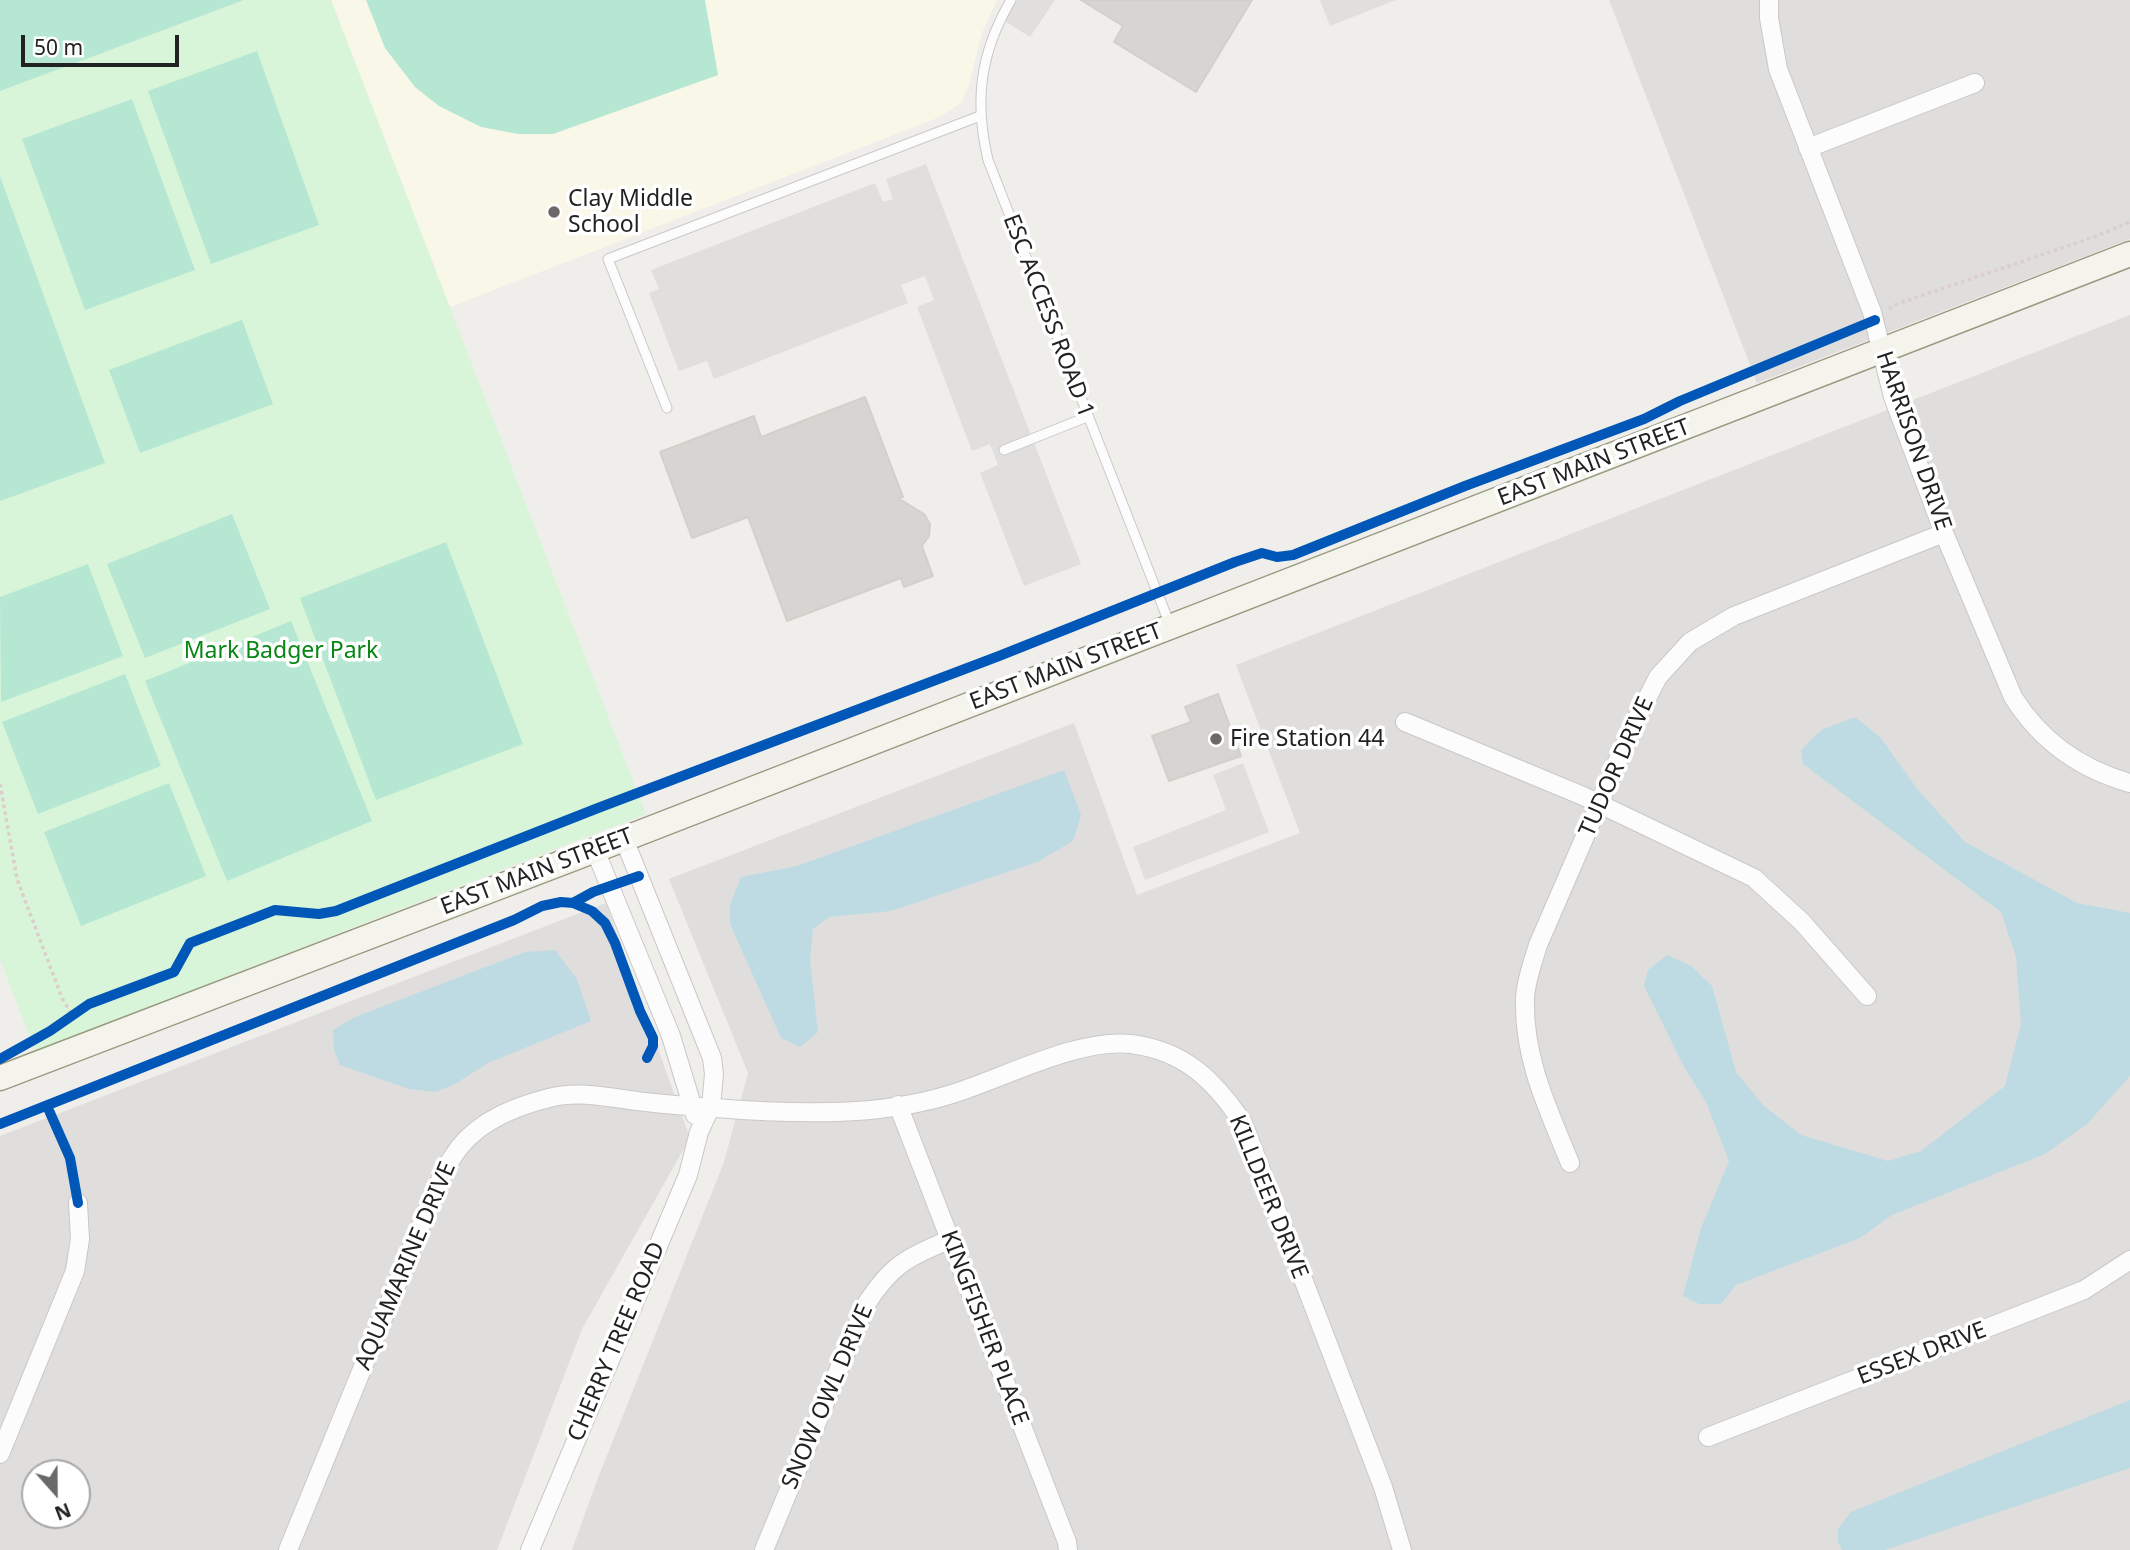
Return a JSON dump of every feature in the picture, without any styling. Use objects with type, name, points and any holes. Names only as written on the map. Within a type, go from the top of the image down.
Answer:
[{"type":"main road","name":"EAST MAIN STREET","points":[[0,1077],[625,839],[2130,254]]},
{"type":"street","name":"HARRISON DRIVE","points":[[1769,0],[1769,18],[1778,69],[1875,320],[1880,352],[1893,397],[1944,533],[2013,697],[2025,716],[2063,752],[2087,767],[2130,783]]},
{"type":"street","points":[[1808,148],[1975,83]]},
{"type":"street","name":"TUDOR DRIVE","points":[[1570,1164],[1536,1082],[1526,1034],[1525,996],[1538,945],[1631,730],[1658,677],[1690,642],[1734,616],[1944,533]]},
{"type":"street","points":[[1405,722],[1600,805],[1754,878],[1802,922],[1867,996]]},
{"type":"street","name":"CHERRY TREE ROAD","points":[[530,1550],[688,1175],[703,1106],[715,1074],[712,1058],[625,839]]},
{"type":"street","points":[[596,850],[671,1036],[703,1106]]},
{"type":"street","name":"KILLDEER DRIVE","points":[[703,1106],[798,1112],[871,1110],[955,1093],[1096,1045],[1130,1044],[1160,1051],[1187,1062],[1210,1079],[1242,1123],[1383,1487],[1402,1550]]},
{"type":"street","name":"AQUAMARINE DRIVE","points":[[288,1550],[435,1191],[453,1156],[470,1136],[491,1120],[551,1097],[583,1094],[703,1106]]},
{"type":"street","name":"KINGFISHER PLACE","points":[[898,1105],[1068,1550]]},
{"type":"street","points":[[0,1454],[75,1271],[80,1238],[78,1203]]},
{"type":"street","name":"SNOW OWL DRIVE","points":[[764,1550],[865,1306],[876,1288],[911,1255],[949,1240]]},
{"type":"street","name":"ESSEX DRIVE","points":[[1707,1437],[2084,1290],[2130,1260]]},
{"type":"lane","name":"ESC ACCESS ROAD 1","points":[[1011,0],[1000,19],[984,63],[980,116],[984,144],[993,175],[1170,626]]},
{"type":"lane","points":[[667,408],[608,259],[980,116]]},
{"type":"lane","points":[[1004,450],[1087,417]]},
{"type":"path","points":[[1897,304],[2097,236],[2130,222]]},
{"type":"path","points":[[0,784],[17,879],[62,998],[77,1012],[61,1023]]},
{"type":"shaded area","name":"Clay Middle School","points":[[331,0],[997,0],[982,33],[969,85],[961,103],[940,117],[450,307]]},
{"type":"shaded area","points":[[1016,0],[1055,0],[1030,37],[1003,20]]},
{"type":"shaded area","points":[[1320,0],[1396,0],[1330,26]]},
{"type":"shaded area","points":[[1609,0],[2130,0],[2130,239],[1757,383]]},
{"type":"shaded area","points":[[926,164],[1081,564],[1024,586],[980,473],[998,465],[990,444],[972,451],[917,307],[934,300],[925,276],[901,285],[908,303],[714,379],[707,361],[679,371],[649,293],[659,289],[651,270],[875,183],[883,202],[893,199],[886,179]]},
{"type":"shaded area","points":[[2130,315],[2130,1550],[572,1550],[724,1162],[748,1073],[669,879],[1074,723],[1137,895],[1300,833],[1236,665]]},
{"type":"shaded area","points":[[1243,763],[1269,832],[1145,880],[1133,847],[1226,810],[1213,775]]},
{"type":"shaded area","points":[[606,903],[690,1138],[582,1329],[497,1550],[0,1550],[0,1136]]},
{"type":"green space","name":"Mark Badger Park","points":[[0,0],[331,0],[646,814],[35,1051],[0,960]]},
{"type":"green space","points":[[0,0],[244,0],[0,91]]},
{"type":"green space","points":[[366,0],[705,0],[718,75],[553,134],[518,134],[481,127],[439,106],[415,87],[385,48]]},
{"type":"green space","points":[[257,51],[319,225],[211,264],[148,91]]},
{"type":"green space","points":[[132,99],[195,270],[85,310],[22,139]]},
{"type":"green space","points":[[0,176],[105,463],[0,501]]},
{"type":"green space","points":[[242,320],[273,404],[140,453],[109,370]]},
{"type":"green space","points":[[232,514],[270,609],[145,658],[107,564]]},
{"type":"green space","points":[[446,542],[523,744],[376,800],[300,598]]},
{"type":"green space","points":[[88,564],[123,656],[1,702],[0,597]]},
{"type":"green space","points":[[291,621],[372,821],[227,881],[145,681]]},
{"type":"green space","points":[[125,674],[161,766],[38,814],[2,722]]},
{"type":"green space","points":[[169,783],[206,876],[81,926],[44,832]]},
{"type":"water","points":[[1855,717],[1880,737],[1918,790],[1965,842],[2077,903],[2130,913],[2130,1076],[2087,1124],[2045,1154],[1892,1215],[1860,1238],[1736,1285],[1721,1304],[1699,1304],[1683,1296],[1701,1228],[1729,1161],[1706,1102],[1683,1065],[1644,986],[1648,970],[1667,955],[1690,965],[1712,986],[1736,1072],[1763,1105],[1801,1135],[1888,1161],[1921,1151],[2005,1086],[2021,1024],[2016,957],[2001,912],[1803,764],[1801,750],[1821,730]]},
{"type":"water","points":[[1064,770],[1081,815],[1073,841],[1037,862],[891,911],[829,917],[813,929],[810,960],[818,1032],[800,1047],[781,1038],[730,924],[730,905],[741,877],[797,866]]},
{"type":"water","points":[[555,950],[577,979],[591,1021],[488,1063],[455,1084],[436,1092],[409,1089],[340,1065],[334,1050],[333,1030],[355,1017],[525,952]]},
{"type":"water","points":[[2130,1400],[2130,1468],[1885,1550],[1842,1550],[1838,1542],[1838,1529],[1851,1512]]},
{"type":"building","points":[[1081,0],[1252,0],[1196,92],[1114,42],[1123,26]]},
{"type":"building","points":[[865,397],[903,497],[898,498],[924,514],[930,524],[929,536],[922,546],[933,576],[904,587],[901,578],[787,621],[748,517],[692,538],[660,452],[754,416],[761,437]]},
{"type":"building","points":[[1218,694],[1241,756],[1169,781],[1152,736],[1191,722],[1185,707]]},
{"type":"cycle path","points":[[0,1059],[50,1031],[89,1004],[174,972],[190,943],[275,910],[319,914],[336,911],[999,656],[1235,562],[1262,553],[1277,557],[1293,555],[1465,486],[1644,419],[1680,401],[1875,320]]},
{"type":"cycle path","points":[[0,1124],[514,920],[542,906],[561,902],[573,903],[593,892],[639,876]]},
{"type":"cycle path","points":[[573,903],[592,911],[605,923],[615,943],[653,1038],[653,1046],[647,1058]]},
{"type":"cycle path","points":[[47,1106],[70,1158],[78,1203]]},
{"type":"place","name":"Clay Middle School","points":[[554,212]]},
{"type":"place","name":"Fire Station 44","points":[[1216,739]]}]
